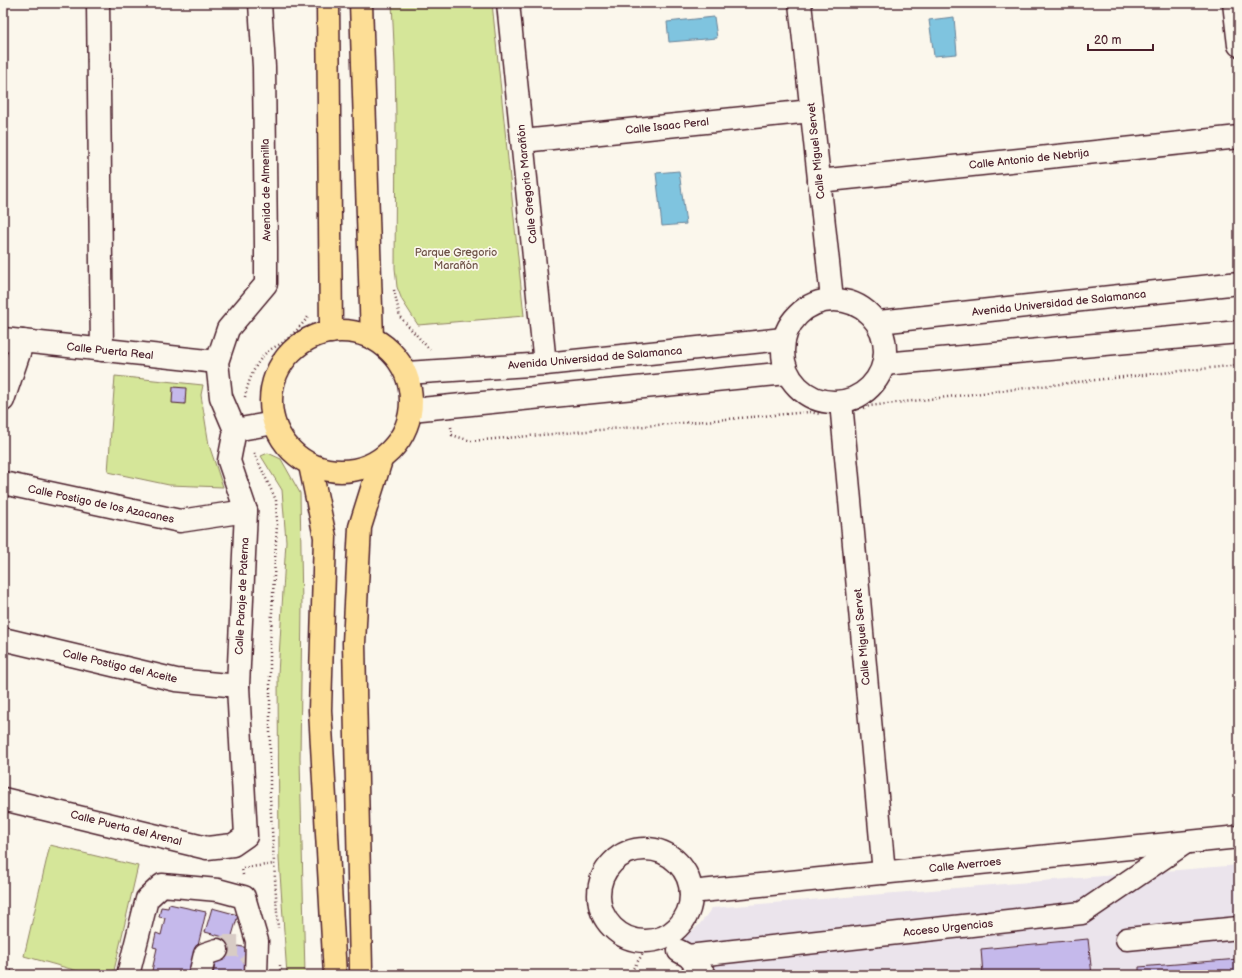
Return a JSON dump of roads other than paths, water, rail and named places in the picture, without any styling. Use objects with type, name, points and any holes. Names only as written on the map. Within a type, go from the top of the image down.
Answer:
[{"type":"main road","points":[[328,3],[331,332]]},
{"type":"main road","points":[[361,3],[372,338]]},
{"type":"main road","points":[[331,332],[350,332],[372,338],[393,354],[406,373],[411,394],[411,410],[400,440],[380,460],[357,470],[336,472],[310,465],[286,446],[274,423],[270,405],[273,380],[285,358],[309,338],[331,332]]},
{"type":"main road","points":[[362,975],[360,961],[354,643],[360,527],[380,460]]},
{"type":"main road","points":[[310,465],[325,537],[320,710],[335,975]]},
{"type":"street","points":[[98,3],[102,350]]},
{"type":"street","name":"Avenida de Almenilla","points":[[217,362],[228,330],[266,284],[264,67],[260,3]]},
{"type":"street","name":"Calle Gregorio Marañón","points":[[508,3],[523,141],[544,364]]},
{"type":"street","name":"Calle Miguel Servet","points":[[800,3],[832,299]]},
{"type":"street","points":[[1234,3],[1239,45]]},
{"type":"street","name":"Calle Isaac Peral","points":[[523,141],[811,111]]},
{"type":"street","name":"Calle Antonio de Nebrija","points":[[819,181],[1239,137]]},
{"type":"street","name":"Avenida Universidad de Salamanca","points":[[879,322],[1239,283]]},
{"type":"street","points":[[832,299],[853,302],[868,312],[879,322],[886,347],[884,364],[875,383],[858,397],[841,402],[825,402],[810,396],[797,387],[787,373],[782,357],[783,339],[790,322],[803,309],[816,302],[832,299]]},
{"type":"street","points":[[884,364],[1239,332]]},
{"type":"street","name":"Avenida Universidad de Salamanca","points":[[406,373],[544,364],[783,339]]},
{"type":"street","points":[[3,400],[13,340]]},
{"type":"street","name":"Calle Puerta Real","points":[[13,340],[217,362]]},
{"type":"street","points":[[217,362],[221,397],[238,429],[274,423]]},
{"type":"street","points":[[411,410],[787,373]]},
{"type":"street","name":"Calle Miguel Servet","points":[[841,402],[884,873]]},
{"type":"street","name":"Calle Paraje de Paterna","points":[[238,429],[229,461],[246,511],[238,686],[246,836]]},
{"type":"street","name":"Calle Postigo de los Azacanes","points":[[3,483],[180,521],[246,511]]},
{"type":"street","name":"Calle Postigo del Aceite","points":[[3,639],[176,680],[238,686]]},
{"type":"street","name":"Calle Puerta del Arenal","points":[[3,799],[207,848],[233,845],[246,836]]},
{"type":"street","name":"Calle Averroes","points":[[690,892],[1239,837]]},
{"type":"street","name":"Acceso Urgencias","points":[[688,956],[1082,913],[1186,842]]},
{"type":"street","points":[[635,850],[651,850],[666,854],[678,864],[687,877],[690,892],[689,907],[683,921],[672,932],[655,940],[636,940],[621,935],[609,924],[601,911],[598,895],[601,880],[609,866],[620,856],[635,850]]},
{"type":"street","points":[[128,975],[147,899],[162,885],[218,890],[244,897],[257,942],[256,975]]},
{"type":"street","points":[[1127,939],[1239,928]]},
{"type":"street","points":[[655,940],[688,956],[705,975]]},
{"type":"street","points":[[200,975],[205,954],[217,950]]},
{"type":"water","points":[[714,17],[717,38],[669,42],[667,22]]},
{"type":"water","points":[[954,17],[957,54],[934,56],[929,20]]},
{"type":"water","points":[[679,171],[686,224],[662,226],[656,173]]},
{"type":"tunnel","points":[[217,950],[226,946],[241,946],[257,960]]},
{"type":"park label","name":"Parque Gregorio Marañón","points":[[456,258]]}]
